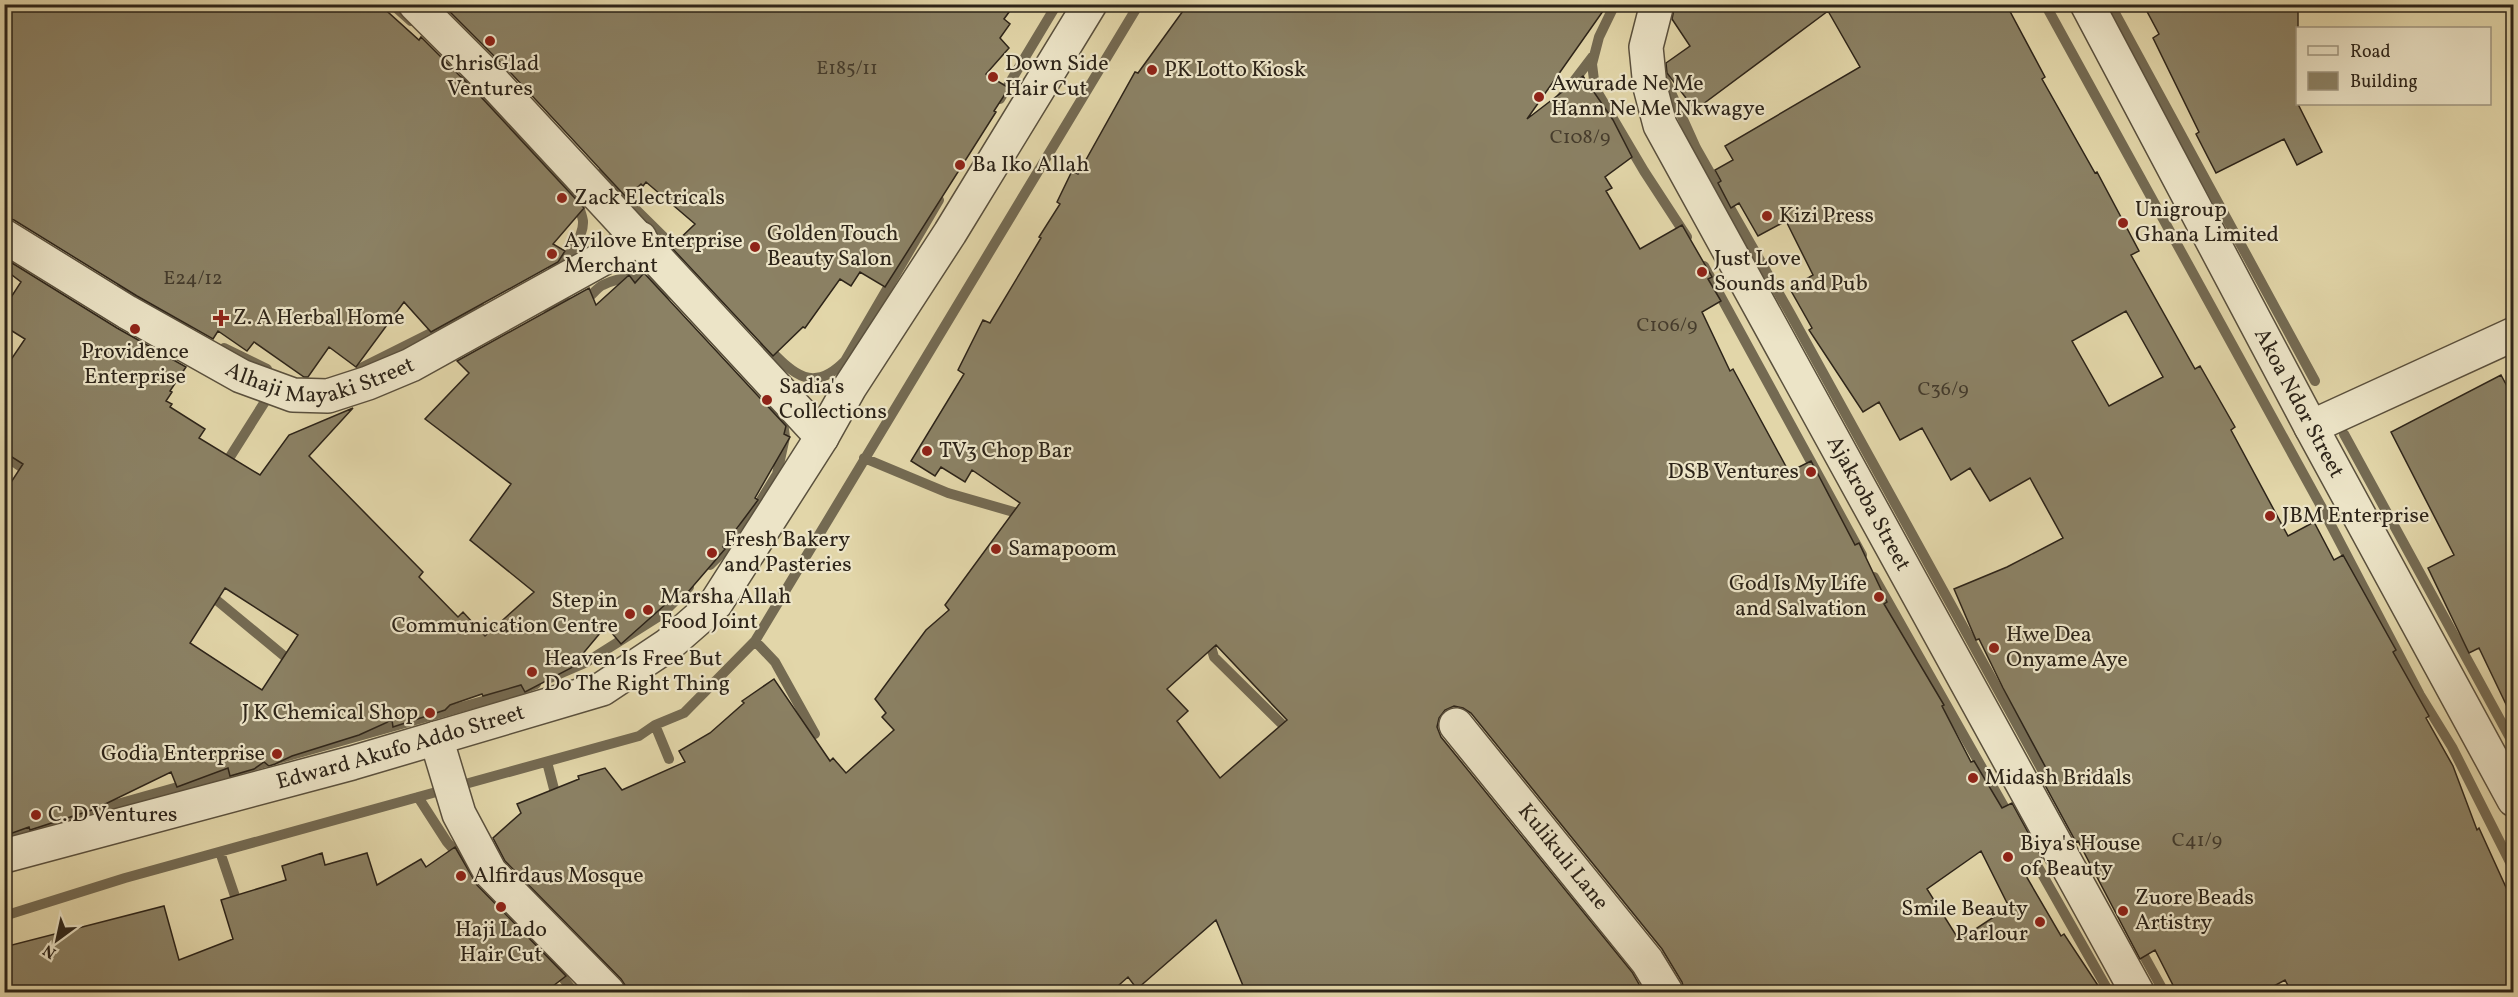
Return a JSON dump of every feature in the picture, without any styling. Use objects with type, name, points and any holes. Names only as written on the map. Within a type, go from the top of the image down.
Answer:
[{"type":"street","points":[[415,4],[495,84],[640,238],[822,437]]},
{"type":"street","name":"Edward Akufo Addo Street","points":[[4,856],[352,763],[603,689],[668,645],[716,603],[822,437],[850,387],[950,233],[1090,4]]},
{"type":"street","name":"Ajakroba Street","points":[[1658,4],[1646,47],[1650,87],[1660,125],[2137,993]]},
{"type":"street","name":"Akoa Ndor Street","points":[[2087,4],[2311,427],[2514,800]]},
{"type":"street","name":"Alhaji Mayaki Street","points":[[4,236],[127,312],[241,376],[293,395],[327,396],[368,383],[411,365],[640,238]]},
{"type":"street","points":[[2311,427],[2514,334]]},
{"type":"street","name":"Kulikuli Lane","points":[[1456,725],[1647,961],[1666,993]]},
{"type":"street","points":[[436,738],[459,814],[490,872],[608,993]]},
{"type":"building","points":[[18,4],[379,4],[419,40],[421,37],[481,97],[584,208],[553,244],[565,251],[558,262],[431,332],[404,302],[356,367],[329,347],[308,377],[304,377],[254,342],[247,351],[218,331],[213,339],[137,296],[14,220],[4,217],[4,18]]},
{"type":"building","points":[[445,4],[1015,4],[1004,19],[1010,24],[1000,38],[1009,48],[986,74],[1009,88],[885,287],[860,272],[851,286],[840,279],[805,328],[803,327],[773,356],[671,247],[695,224],[646,182],[627,198],[509,71],[444,6]]},
{"type":"building","points":[[1188,4],[1608,4],[1527,119],[1583,76],[1613,120],[1632,157],[1605,177],[1612,188],[1606,191],[1640,249],[1682,225],[1712,277],[1708,279],[1721,301],[1702,312],[1730,371],[1733,369],[1789,472],[1811,461],[1855,545],[1859,543],[1887,602],[1884,604],[1944,705],[1942,706],[1971,762],[1974,761],[2002,808],[2012,803],[2042,858],[2022,869],[2061,936],[2064,934],[2103,993],[1685,993],[1682,982],[1662,949],[1471,713],[1454,706],[1445,710],[1439,718],[1437,727],[1441,737],[1632,972],[1644,993],[1246,993],[1216,920],[1137,989],[1128,977],[1110,993],[630,993],[621,979],[505,861],[493,838],[521,813],[517,804],[579,779],[578,776],[605,768],[622,790],[685,762],[679,751],[710,733],[744,703],[742,701],[774,679],[830,761],[833,758],[846,773],[894,730],[882,717],[886,713],[875,699],[926,630],[949,610],[945,605],[1020,503],[972,470],[965,482],[941,467],[935,476],[911,461],[964,374],[958,370],[983,320],[990,323],[1060,204],[1057,202],[1072,171],[1078,174],[1135,72],[1138,73]],"holes":[[[1216,645],[1287,720],[1220,778],[1177,721],[1188,711],[1167,689]],[[1981,851],[2009,907],[1959,940],[1927,889]]]},
{"type":"building","points":[[1675,4],[2006,4],[2045,77],[2042,79],[2095,173],[2097,172],[2139,251],[2131,255],[2195,369],[2200,366],[2235,427],[2231,430],[2288,536],[2314,522],[2334,560],[2343,555],[2396,650],[2393,652],[2429,716],[2426,718],[2453,766],[2477,830],[2479,828],[2514,905],[2514,993],[2292,993],[2285,980],[2261,993],[2177,993],[2155,950],[2140,959],[2078,841],[2076,842],[2045,785],[2053,781],[1979,639],[1976,640],[1954,589],[2007,567],[2063,538],[2030,478],[1990,501],[1970,468],[1951,480],[1922,428],[1900,440],[1879,402],[1863,412],[1809,330],[1812,328],[1790,289],[1813,275],[1786,221],[1758,236],[1739,203],[1731,208],[1718,183],[1721,181],[1715,170],[1733,160],[1725,146],[1860,67],[1828,11],[1695,110],[1667,73],[1666,63],[1690,46],[1672,19]],"holes":[[[2126,311],[2163,377],[2109,406],[2072,341]]]},
{"type":"building","points":[[2143,4],[2298,4],[2296,105],[2298,105],[2322,152],[2297,165],[2284,139],[2216,173],[2196,134],[2199,132],[2153,38],[2159,34]]},
{"type":"building","points":[[4,258],[117,328],[186,367],[166,401],[172,404],[170,407],[205,429],[199,438],[260,475],[289,435],[353,408],[309,456],[423,572],[419,577],[458,617],[463,612],[485,636],[534,592],[470,540],[511,484],[425,419],[469,373],[457,361],[589,288],[596,305],[629,275],[635,283],[644,273],[786,426],[784,434],[790,437],[755,498],[758,500],[723,547],[725,549],[682,599],[675,593],[621,644],[606,626],[571,668],[525,692],[521,685],[483,696],[482,694],[450,705],[445,710],[393,727],[392,720],[359,735],[292,756],[269,766],[264,762],[254,769],[230,776],[228,768],[177,787],[171,772],[95,809],[4,836],[4,493],[23,464],[4,452],[4,370],[25,339],[4,326],[4,308],[21,282],[4,269]],"holes":[[[225,588],[298,635],[262,690],[190,643]]]},
{"type":"building","points":[[2501,375],[2514,399],[2514,721],[2479,648],[2469,653],[2428,568],[2454,555],[2391,432]]},
{"type":"building","points":[[455,847],[477,885],[566,976],[544,993],[4,993],[4,947],[164,906],[179,960],[233,939],[221,900],[286,880],[282,866],[322,853],[325,865],[367,853],[377,885],[421,859],[426,867]]},
{"type":"waterway","points":[[392,4],[411,21]]},
{"type":"waterway","points":[[1000,99],[1057,4]]},
{"type":"waterway","points":[[4,916],[125,878],[639,736],[655,725],[684,713],[755,641],[1139,4]]},
{"type":"waterway","points":[[1615,4],[1599,37],[1592,64],[1595,88],[1644,171],[1687,237]]},
{"type":"waterway","points":[[2045,4],[2322,508],[2420,695],[2452,747],[2514,870]]},
{"type":"waterway","points":[[2110,4],[2315,381]]},
{"type":"waterway","points":[[1561,98],[1593,56]]},
{"type":"waterway","points":[[466,77],[576,198],[583,221],[581,234],[568,255],[553,269]]},
{"type":"waterway","points":[[1664,77],[1696,148],[1790,313],[2056,795]]},
{"type":"waterway","points":[[600,174],[681,254]]},
{"type":"waterway","points":[[765,345],[793,371],[802,376],[822,377],[833,371],[845,361],[939,200]]},
{"type":"waterway","points":[[1704,266],[1862,555]]},
{"type":"waterway","points":[[544,307],[585,300],[603,285],[631,278],[647,280],[672,295]]},
{"type":"waterway","points":[[120,289],[187,327]]},
{"type":"waterway","points":[[361,368],[481,308]]},
{"type":"waterway","points":[[224,348],[267,369]]},
{"type":"waterway","points":[[223,468],[266,400]]},
{"type":"waterway","points":[[710,565],[739,536],[777,474],[785,437],[783,422],[767,400]]},
{"type":"waterway","points":[[2344,434],[2514,745]]},
{"type":"waterway","points":[[4,455],[31,474]]},
{"type":"waterway","points":[[864,458],[948,493],[1024,515]]},
{"type":"waterway","points":[[1874,577],[2011,819]]},
{"type":"waterway","points":[[550,678],[585,663],[661,615],[689,587]]},
{"type":"waterway","points":[[208,593],[295,665]]},
{"type":"waterway","points":[[1205,638],[1210,643],[1214,657],[1292,734]]},
{"type":"waterway","points":[[755,641],[775,662],[815,734]]},
{"type":"waterway","points":[[4,836],[515,692],[536,684]]},
{"type":"waterway","points":[[655,725],[669,759]]},
{"type":"waterway","points":[[547,762],[554,789]]},
{"type":"waterway","points":[[418,797],[447,842],[478,878]]},
{"type":"waterway","points":[[2029,851],[2109,992]]},
{"type":"waterway","points":[[220,852],[239,908]]},
{"type":"waterway","points":[[522,927],[574,992]]},
{"type":"waterway","points":[[2138,945],[2164,992]]},
{"type":"place","name":"ChrisGlad Ventures","points":[[490,41]]},
{"type":"place","name":"PK Lotto Kiosk","points":[[1152,70]]},
{"type":"place","name":"Down Side Hair Cut","points":[[993,77]]},
{"type":"place","name":"Awurade Ne Me Hann Ne Me Nkwagye","points":[[1539,97]]},
{"type":"place","name":"Ba Iko Allah","points":[[960,165]]},
{"type":"place","name":"Zack Electricals","points":[[562,198]]},
{"type":"place","name":"Kizi Press","points":[[1767,216]]},
{"type":"place","name":"Unigroup Ghana Limited","points":[[2123,223]]},
{"type":"place","name":"Golden Touch Beauty Salon","points":[[755,247]]},
{"type":"place","name":"Ayilove Enterprise Merchant","points":[[552,254]]},
{"type":"place","name":"Just Love Sounds and Pub","points":[[1702,272]]},
{"type":"place","name":"Z. A Herbal Home","points":[[221,318]]},
{"type":"place","name":"Providence Enterprise","points":[[135,329]]},
{"type":"place","name":"Sadia's Collections","points":[[767,400]]},
{"type":"place","name":"TV3 Chop Bar","points":[[927,451]]},
{"type":"place","name":"DSB Ventures","points":[[1811,472]]},
{"type":"place","name":"JBM Enterprise","points":[[2270,516]]},
{"type":"place","name":"Samapoom","points":[[996,549]]},
{"type":"place","name":"Fresh Bakery and Pasteries","points":[[712,553]]},
{"type":"place","name":"God Is My Life and Salvation","points":[[1879,597]]},
{"type":"place","name":"Marsha Allah Food Joint","points":[[648,610]]},
{"type":"place","name":"Step in Communication Centre","points":[[630,614]]},
{"type":"place","name":"Hwe Dea Onyame Aye","points":[[1994,648]]},
{"type":"place","name":"Heaven Is Free But Do The Right Thing","points":[[532,672]]},
{"type":"place","name":"J K Chemical Shop","points":[[430,713]]},
{"type":"place","name":"Godia Enterprise","points":[[277,754]]},
{"type":"place","name":"Midash Bridals","points":[[1973,778]]},
{"type":"place","name":"C. D Ventures","points":[[36,815]]},
{"type":"place","name":"Biya's House of Beauty","points":[[2008,857]]},
{"type":"place","name":"Alfirdaus Mosque","points":[[461,876]]},
{"type":"place","name":"Haji Lado Hair Cut","points":[[501,907]]},
{"type":"place","name":"Zuore Beads Artistry","points":[[2123,911]]},
{"type":"place","name":"Smile Beauty Parlour","points":[[2040,922]]}]
